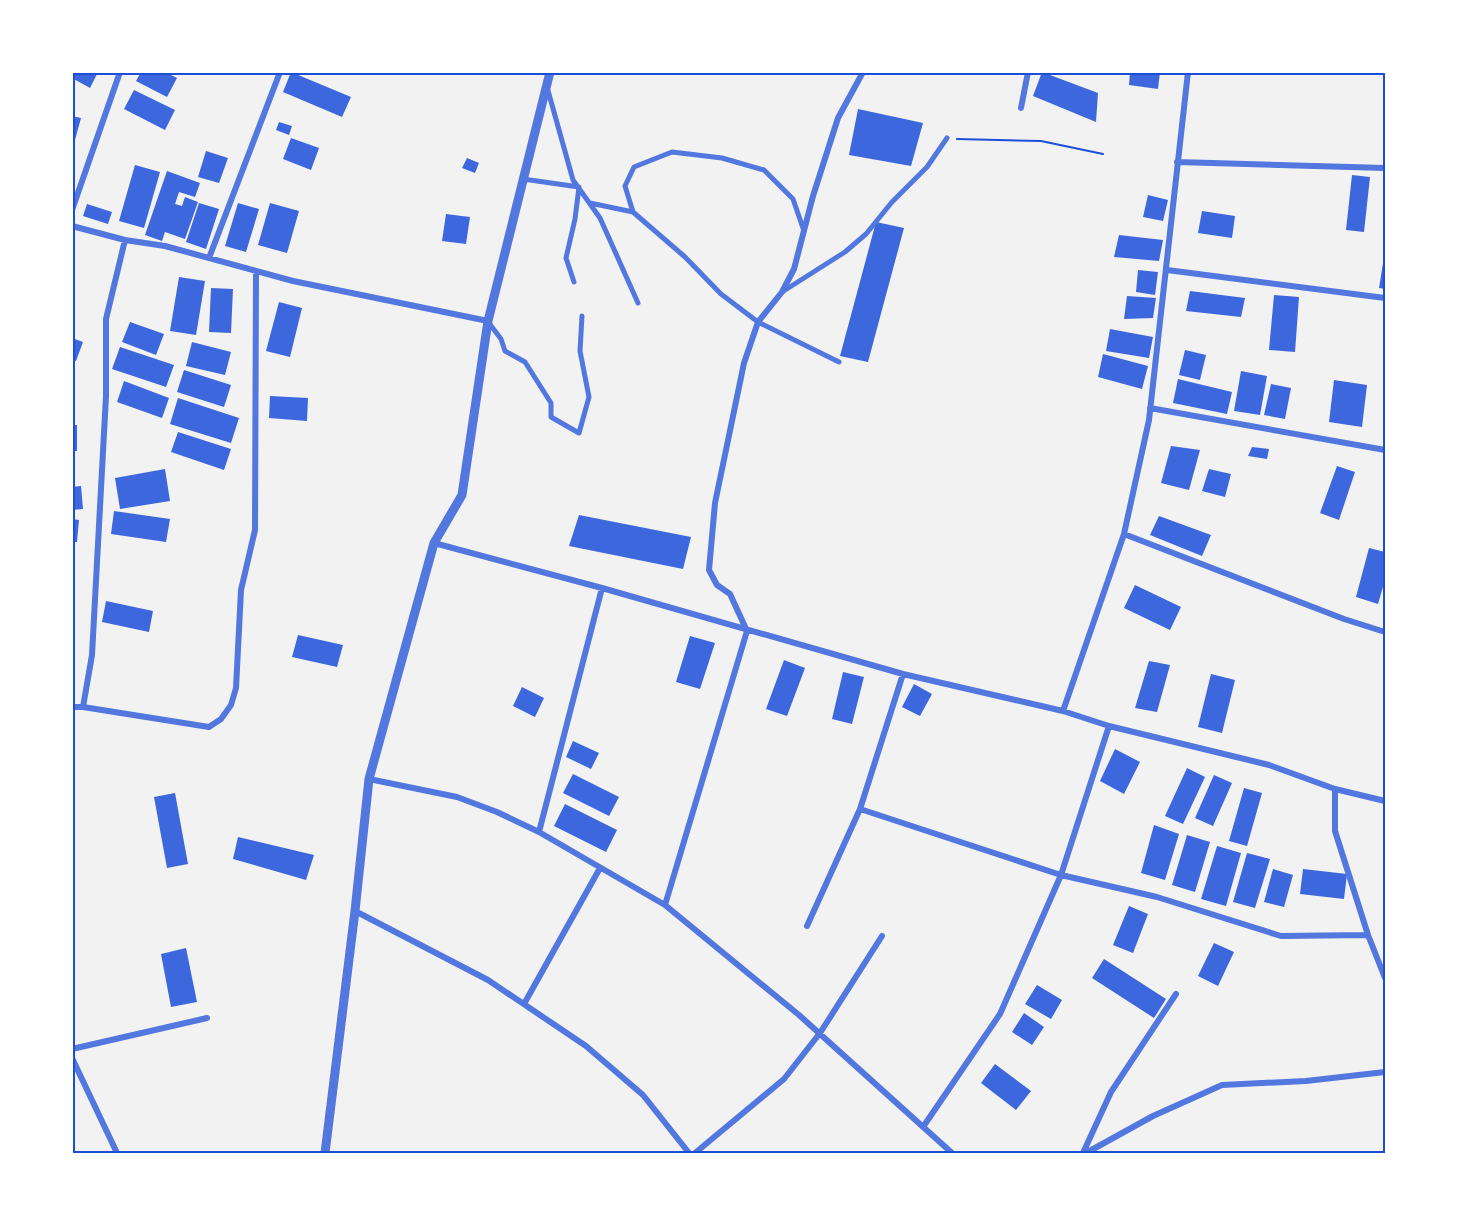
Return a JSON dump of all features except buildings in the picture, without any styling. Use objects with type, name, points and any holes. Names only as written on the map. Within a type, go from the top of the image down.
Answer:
[{"type":"street","points":[[72,210],[120,72]]},
{"type":"street","points":[[209,258],[280,72]]},
{"type":"street","points":[[325,1153],[369,779],[434,543],[462,495],[488,321],[550,72]]},
{"type":"street","points":[[665,905],[747,631],[730,594],[717,585],[709,570],[715,503],[744,363],[758,322],[782,292],[794,268],[813,196],[838,118],[863,72]]},
{"type":"street","points":[[1022,108],[1028,72]]},
{"type":"street","points":[[1063,711],[1124,534],[1150,408],[1188,72]]},
{"type":"street","points":[[547,86],[573,180],[600,218],[638,303]]},
{"type":"street","points":[[782,292],[844,252],[866,234],[892,202],[927,167],[948,138]]},
{"type":"street","points":[[633,212],[625,186],[634,167],[672,152],[692,154],[722,158],[764,170],[793,199],[804,231]]},
{"type":"street","points":[[1178,162],[1385,168]]},
{"type":"street","points":[[523,179],[579,187]]},
{"type":"street","points":[[574,282],[566,258],[575,219],[579,187]]},
{"type":"street","points":[[590,203],[633,212],[685,257],[721,294],[758,322],[838,362]]},
{"type":"street","points":[[72,225],[125,240],[165,246],[292,281],[488,321],[501,339],[505,351],[525,362],[550,403],[551,417],[579,433],[590,397],[580,351],[582,316]]},
{"type":"street","points":[[83,707],[92,655],[106,396],[106,320],[125,240]]},
{"type":"street","points":[[1167,270],[1385,298]]},
{"type":"street","points":[[72,707],[209,727],[221,719],[231,705],[237,688],[241,590],[255,530],[256,271]]},
{"type":"street","points":[[1150,408],[1385,450]]},
{"type":"street","points":[[1124,534],[1344,619],[1385,632]]},
{"type":"street","points":[[434,543],[602,588],[903,674],[1063,711],[1109,726],[1269,765],[1335,789],[1385,801]]},
{"type":"street","points":[[539,832],[602,588]]},
{"type":"street","points":[[807,926],[860,809],[903,674]]},
{"type":"street","points":[[923,1127],[1000,1014],[1061,875],[1109,726]]},
{"type":"street","points":[[369,779],[457,797],[497,812],[539,832],[665,905],[820,1034],[952,1153]]},
{"type":"street","points":[[1335,789],[1335,831],[1368,935],[1385,978]]},
{"type":"street","points":[[860,809],[1061,875],[1157,897],[1281,936],[1368,935]]},
{"type":"street","points":[[524,1004],[600,868]]},
{"type":"street","points":[[355,911],[488,980],[586,1046],[643,1095],[689,1153]]},
{"type":"street","points":[[695,1153],[784,1079],[820,1034],[882,936]]},
{"type":"street","points":[[1084,1153],[1111,1092],[1176,994]]},
{"type":"street","points":[[72,1049],[207,1017]]},
{"type":"street","points":[[72,1058],[117,1153]]},
{"type":"street","points":[[1084,1153],[1153,1116],[1222,1085],[1306,1081],[1385,1072]]},
{"type":"path","points":[[948,138],[1041,141],[1103,154]]}]
